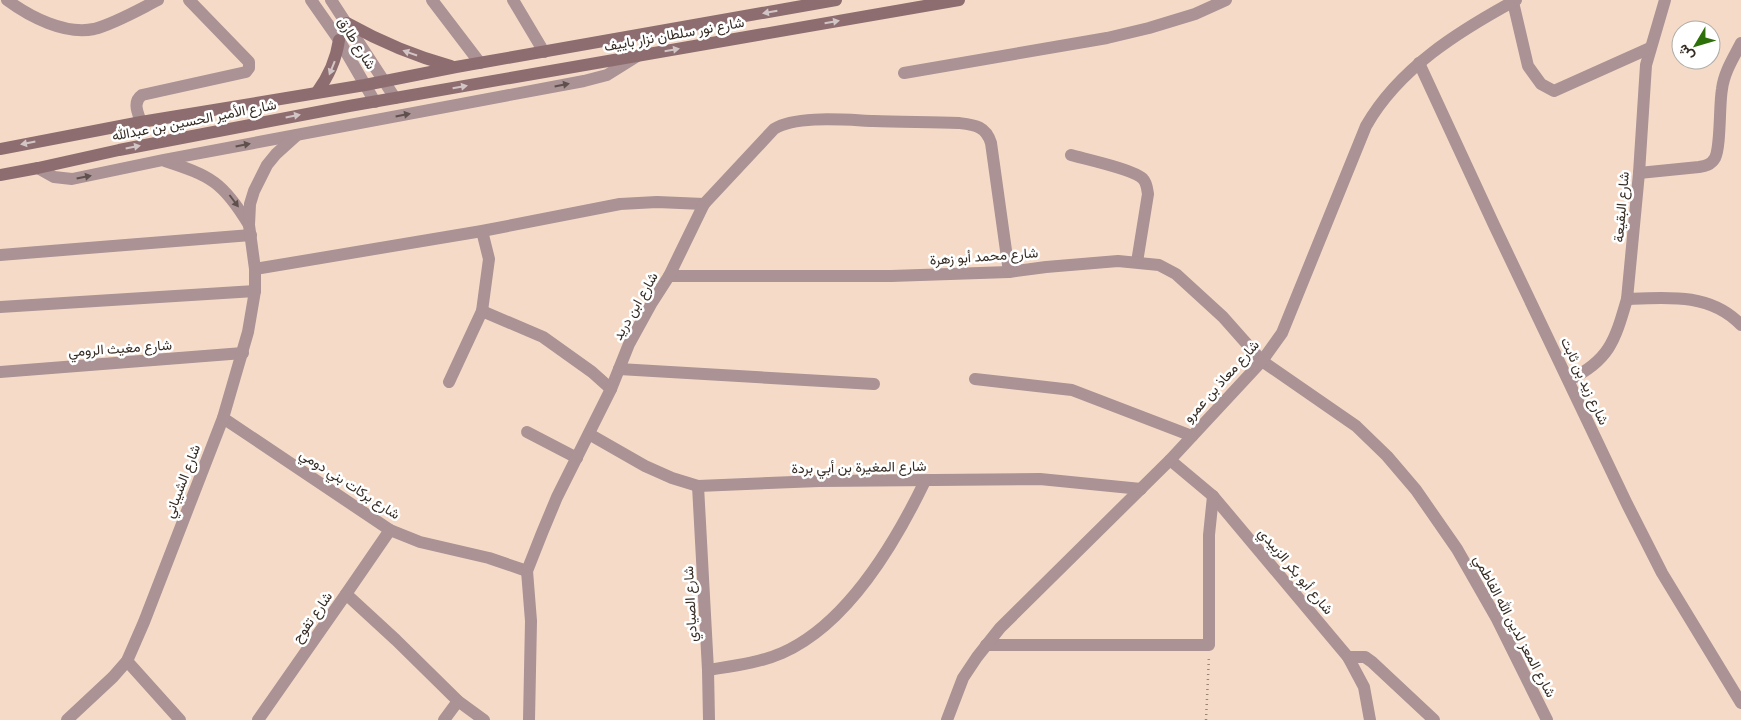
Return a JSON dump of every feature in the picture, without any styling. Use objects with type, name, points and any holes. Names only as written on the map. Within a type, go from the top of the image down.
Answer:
[{"type":"main road","name":"شارع نور سلطان نزار باييف","points":[[384,80],[836,0]]},
{"type":"main road","name":"شارع نور سلطان نزار باييف","points":[[394,98],[959,0]]},
{"type":"main road","points":[[347,23],[373,38],[400,50],[456,67]]},
{"type":"main road","points":[[317,92],[324,83],[334,62],[339,40]]},
{"type":"main road","name":"شارع الأمير الحسين بن عبدالله","points":[[0,149],[141,122],[384,80]]},
{"type":"main road","name":"شارع الأمير الحسين بن عبدالله","points":[[0,175],[195,134],[394,98]]},
{"type":"street","points":[[7,0],[16,7],[46,22],[70,30],[94,29],[129,15],[158,0]]},
{"type":"street","points":[[141,122],[136,103],[142,95],[246,72],[249,68],[249,62],[189,0]]},
{"type":"street","name":"شارع طارق","points":[[311,0],[339,40],[375,102]]},
{"type":"street","name":"شارع طارق","points":[[331,0],[394,98]]},
{"type":"street","points":[[432,0],[480,63]]},
{"type":"street","points":[[513,0],[544,52]]},
{"type":"street","points":[[904,73],[1149,28],[1195,14],[1226,0]]},
{"type":"street","name":"شارع البقيعة","points":[[1569,380],[1596,365],[1618,328],[1628,299],[1646,65],[1666,0]]},
{"type":"street","points":[[1514,1],[1528,66],[1541,84],[1554,91],[1650,48]]},
{"type":"street","name":"شارع معاذ بن عمرو","points":[[947,720],[963,678],[986,645],[1022,606],[1170,460],[1262,361],[1282,334],[1366,126],[1375,110],[1392,88],[1419,63],[1462,32],[1514,1]]},
{"type":"street","points":[[1639,173],[1706,166],[1714,160],[1718,148],[1722,87],[1727,71],[1741,43]]},
{"type":"street","points":[[38,168],[54,177],[72,179],[163,160],[590,80],[607,74],[639,55]]},
{"type":"street","name":"شارع زيد بن ثابت","points":[[1419,63],[1494,225],[1658,566],[1741,703]]},
{"type":"street","name":"شارع ابن دريد","points":[[529,720],[530,621],[527,570],[557,497],[611,389],[640,324],[669,276],[704,204],[757,146],[780,125],[823,120],[959,123],[980,127],[988,134],[991,143],[1009,272]]},
{"type":"street","name":"شارع الشيباني","points":[[67,720],[113,677],[127,661],[144,622],[223,418],[243,353],[255,291],[256,269],[250,230],[250,204],[260,178],[276,154],[297,135]]},
{"type":"street","points":[[1071,155],[1128,172],[1143,179],[1147,186],[1148,194],[1137,262]]},
{"type":"street","name":"شارع الشيباني","points":[[163,160],[199,172],[219,185],[235,202],[250,230]]},
{"type":"street","points":[[256,269],[482,231],[620,204],[657,202],[704,204]]},
{"type":"street","points":[[0,255],[250,230]]},
{"type":"street","points":[[449,382],[482,311],[489,259],[482,231]]},
{"type":"street","name":"شارع محمد أبو زهرة","points":[[669,276],[891,276],[1009,272],[1070,264],[1118,261],[1159,265],[1176,274],[1223,317],[1262,361]]},
{"type":"street","points":[[0,307],[255,291]]},
{"type":"street","points":[[1628,299],[1660,297],[1695,300],[1722,310],[1741,326]]},
{"type":"street","points":[[482,311],[543,337],[592,372],[611,389]]},
{"type":"street","name":"شارع مغيث الرومي","points":[[0,372],[243,353]]},
{"type":"street","name":"شارع المعز لدين الله الفاطمي","points":[[1262,361],[1356,426],[1387,456],[1416,490],[1457,549],[1497,619],[1545,719]]},
{"type":"street","points":[[619,369],[874,384]]},
{"type":"street","points":[[975,379],[1072,390],[1192,436]]},
{"type":"street","name":"شارع بركات بني دومي","points":[[223,418],[390,530],[420,542],[489,558],[527,570]]},
{"type":"street","points":[[527,432],[577,458]]},
{"type":"street","name":"شارع المغيرة بن أبي بردة","points":[[589,434],[646,466],[672,478],[698,486],[819,481],[1040,480],[1141,489]]},
{"type":"street","name":"شارع أبو بكر الزبيدي","points":[[1170,460],[1213,496],[1348,657],[1364,687],[1370,720]]},
{"type":"street","points":[[708,670],[754,662],[782,653],[800,643],[826,624],[880,563],[906,520],[925,481]]},
{"type":"street","name":"شارع الصيادي","points":[[698,486],[709,720]]},
{"type":"street","points":[[986,645],[1209,645],[1209,534],[1213,496]]},
{"type":"street","name":"شارع تفوح","points":[[258,720],[390,530]]},
{"type":"street","points":[[346,594],[458,701],[484,720]]},
{"type":"street","points":[[1348,657],[1362,656],[1372,662],[1434,720]]},
{"type":"street","points":[[127,661],[180,720]]},
{"type":"street","points":[[444,720],[458,701]]},
{"type":"path","points":[[1206,720],[1209,645]]}]
